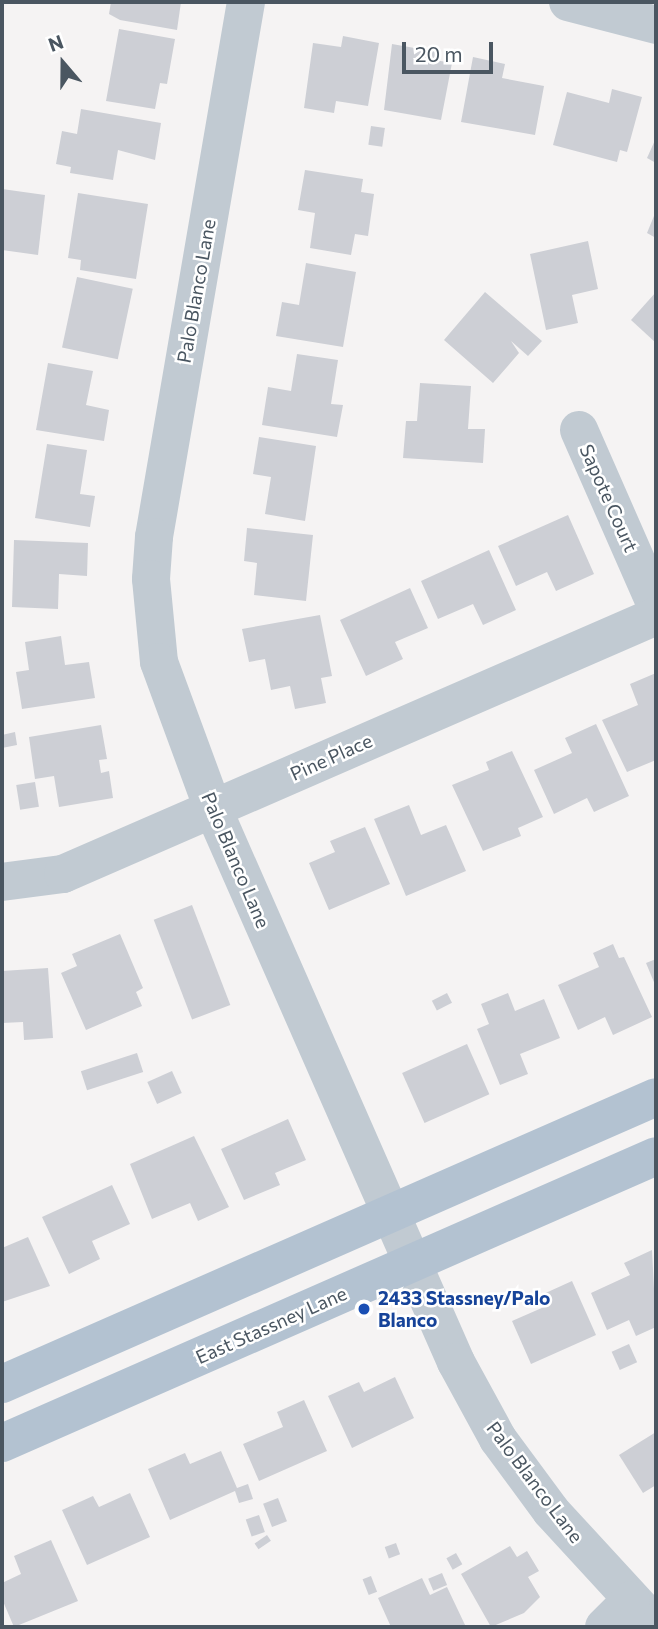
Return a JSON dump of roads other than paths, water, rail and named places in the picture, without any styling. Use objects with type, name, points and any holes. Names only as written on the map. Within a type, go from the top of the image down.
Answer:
[{"type":"main road","points":[[2,1384],[656,1097]]},
{"type":"main road","name":"East Stassney Lane","points":[[2,1443],[656,1156]]},
{"type":"street","name":"Palo Blanco Lane","points":[[246,2],[150,579],[159,662],[214,809],[456,1362],[499,1438],[551,1511],[644,1613]]},
{"type":"street","points":[[568,2],[656,25]]},
{"type":"street","name":"Sapote Court","points":[[579,430],[656,605]]},
{"type":"street","name":"Pine Place","points":[[2,882],[63,874],[656,616]]},
{"type":"street","points":[[604,1627],[644,1613]]},
{"type":"place","name":"2433 Stassney/Palo Blanco","points":[[364,1309]]}]
